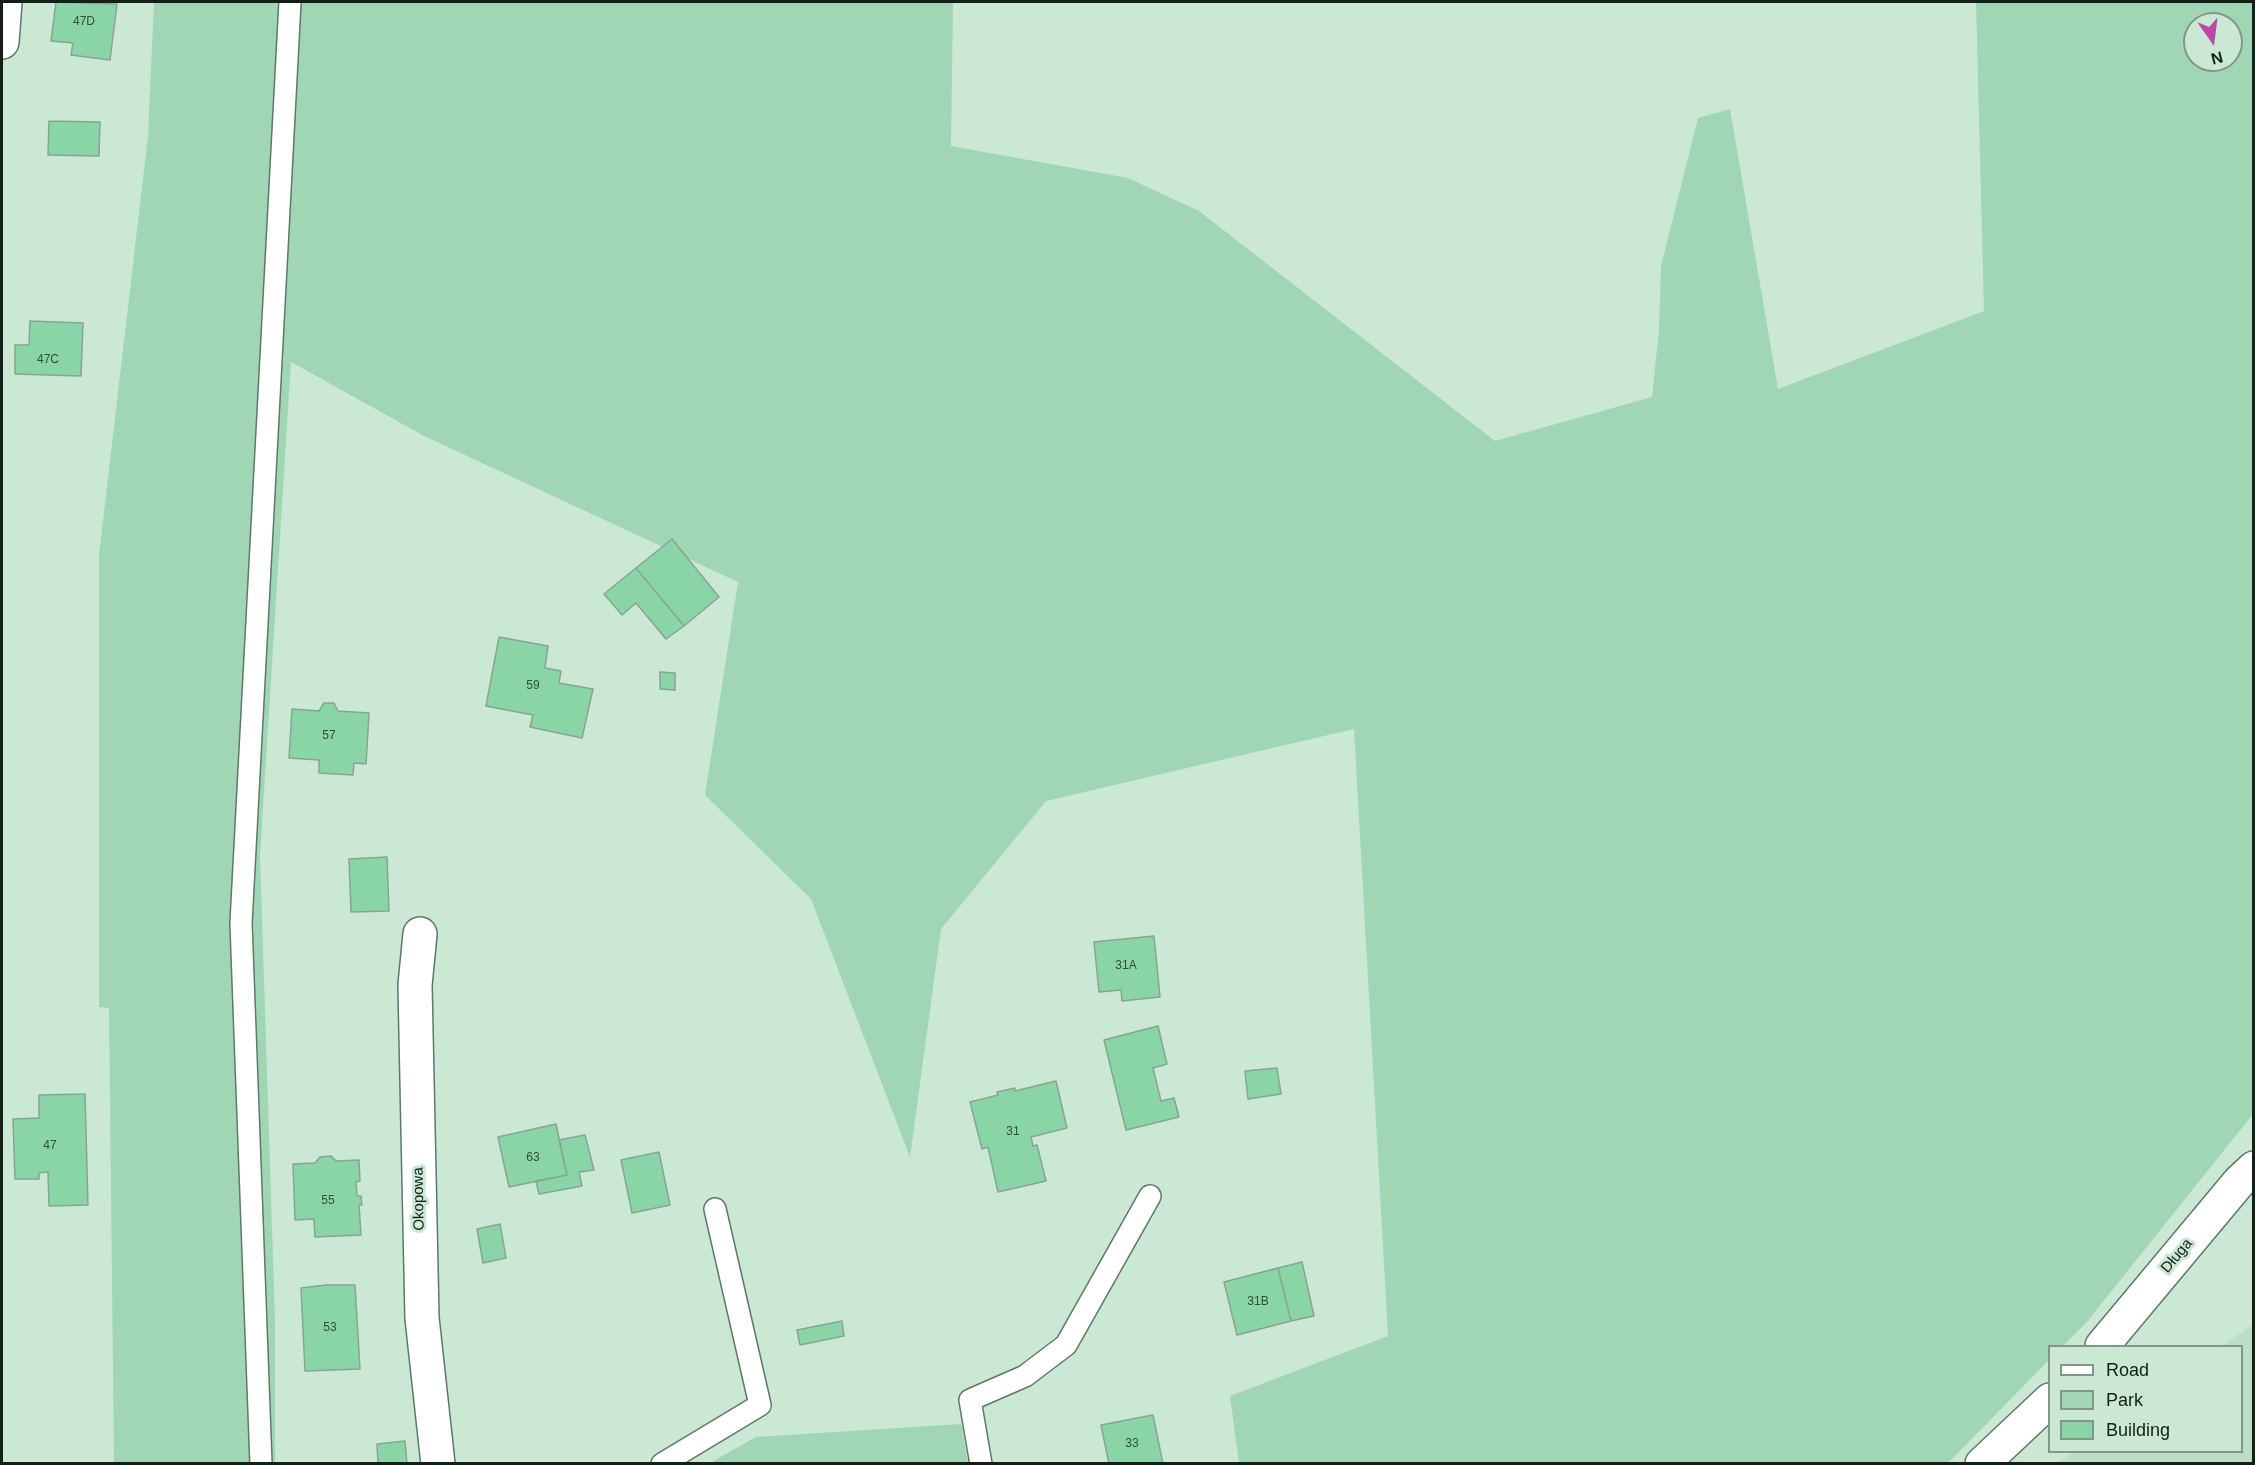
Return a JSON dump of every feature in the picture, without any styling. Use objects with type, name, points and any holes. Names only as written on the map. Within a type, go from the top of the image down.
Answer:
[{"type":"street","points":[[2,42],[5,2]]},
{"type":"street","name":"Okopowa","points":[[420,934],[415,985],[422,1318],[438,1464]]},
{"type":"street","name":"Długa","points":[[2104,1345],[2253,1168]]},
{"type":"street","points":[[1982,1464],[2048,1401]]},
{"type":"lane","points":[[261,1464],[241,923],[290,2]]},
{"type":"lane","points":[[981,1464],[969,1400],[1025,1376],[1066,1346],[1150,1196]]},
{"type":"lane","points":[[662,1464],[760,1405],[715,1209]]},
{"type":"shaded area","points":[[2253,1325],[2253,1463],[2057,1463],[2072,1453],[2243,1453],[2243,1345],[2223,1345]]},
{"type":"green space","points":[[154,2],[953,2],[951,146],[1128,178],[1199,211],[1495,441],[1652,397],[1659,330],[1661,266],[1698,118],[1730,109],[1778,389],[1984,311],[1976,2],[2253,2],[2253,1114],[2086,1323],[2064,1345],[2048,1345],[2048,1361],[1948,1463],[1239,1463],[1230,1396],[1388,1336],[1354,729],[1046,801],[941,929],[910,1157],[811,899],[705,795],[738,582],[424,436],[291,362],[260,856],[275,1321],[275,1463],[114,1463],[109,1008],[99,1007],[99,555],[148,136]]},
{"type":"green space","points":[[961,1424],[968,1463],[710,1463],[756,1437]]},
{"type":"building","points":[[56,2],[117,4],[110,60],[71,55],[73,43],[51,41]]},
{"type":"building","points":[[49,121],[100,122],[99,156],[48,155]]},
{"type":"building","points":[[30,321],[83,323],[81,376],[15,374],[15,345],[29,345]]},
{"type":"building","points":[[672,539],[719,597],[684,626],[636,568]]},
{"type":"building","points":[[636,568],[684,626],[666,639],[636,603],[622,615],[604,594]]},
{"type":"building","points":[[499,637],[548,646],[545,668],[561,671],[559,683],[593,689],[582,738],[530,727],[533,715],[486,706]]},
{"type":"building","points":[[660,672],[675,673],[675,690],[660,689]]},
{"type":"building","points":[[324,703],[334,703],[338,711],[369,713],[366,764],[354,763],[353,775],[319,773],[319,760],[289,758],[292,709],[319,711]]},
{"type":"building","points":[[387,857],[389,911],[351,912],[349,859]]},
{"type":"building","points":[[1154,936],[1160,997],[1122,1001],[1121,990],[1099,992],[1094,942]]},
{"type":"building","points":[[1158,1026],[1167,1064],[1153,1068],[1161,1101],[1174,1098],[1179,1117],[1126,1130],[1104,1040]]},
{"type":"building","points":[[1277,1068],[1281,1094],[1248,1099],[1245,1071]]},
{"type":"building","points":[[1056,1081],[1067,1128],[1031,1137],[1033,1146],[1037,1145],[1046,1181],[998,1192],[988,1147],[982,1149],[970,1102],[998,1095],[997,1092],[1015,1088],[1015,1091]]},
{"type":"building","points":[[85,1094],[88,1205],[49,1206],[48,1172],[39,1173],[39,1179],[15,1179],[13,1119],[39,1118],[39,1095]]},
{"type":"building","points":[[556,1124],[567,1175],[509,1187],[498,1137]]},
{"type":"building","points":[[585,1135],[594,1170],[579,1172],[582,1186],[539,1194],[536,1181],[567,1175],[559,1140]]},
{"type":"building","points":[[659,1152],[670,1205],[632,1213],[621,1160]]},
{"type":"building","points":[[331,1156],[336,1161],[359,1160],[360,1181],[356,1182],[357,1196],[361,1196],[362,1205],[359,1205],[361,1235],[315,1237],[314,1219],[295,1220],[293,1164],[315,1163],[320,1157]]},
{"type":"building","points":[[500,1224],[506,1258],[483,1263],[477,1229]]},
{"type":"building","points":[[1302,1262],[1314,1316],[1291,1321],[1278,1268]]},
{"type":"building","points":[[1278,1268],[1291,1321],[1237,1335],[1224,1282]]},
{"type":"building","points":[[355,1285],[360,1369],[305,1371],[301,1288]]},
{"type":"building","points":[[842,1321],[844,1336],[800,1345],[797,1330]]},
{"type":"building","points":[[1153,1415],[1163,1464],[1109,1464],[1101,1425]]},
{"type":"building","points":[[405,1441],[407,1464],[378,1464],[377,1444]]}]
